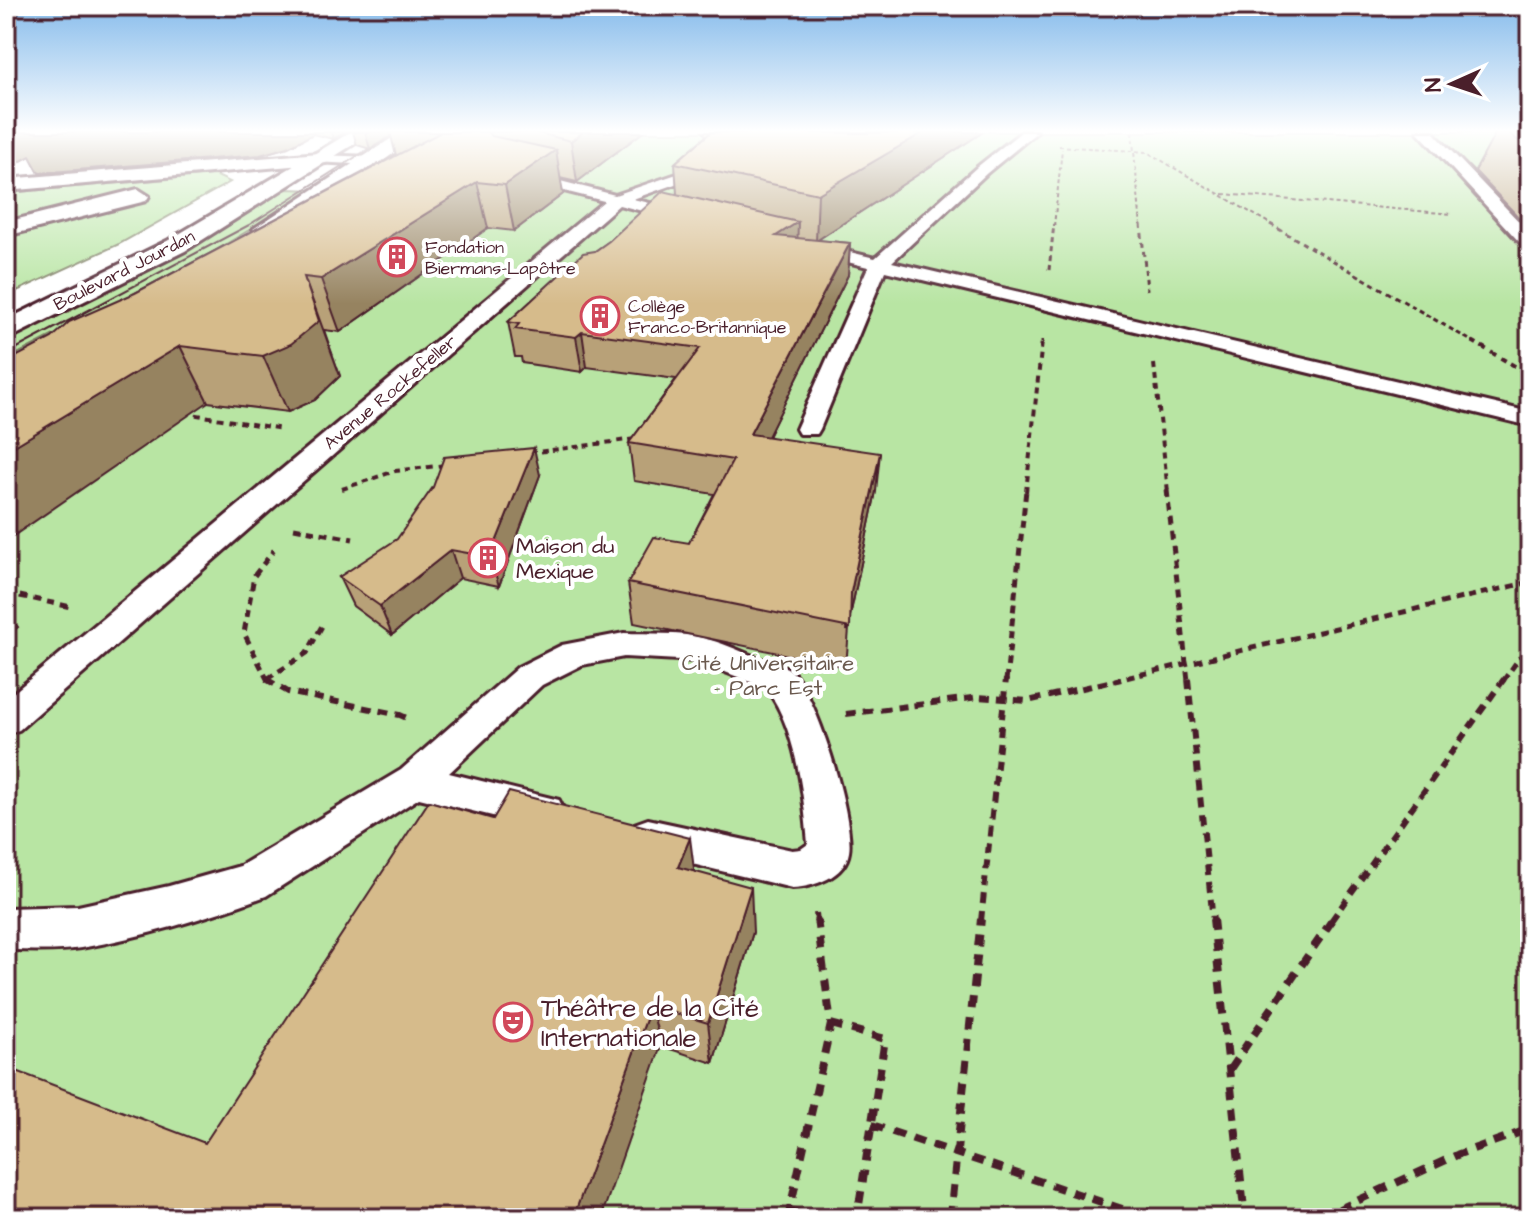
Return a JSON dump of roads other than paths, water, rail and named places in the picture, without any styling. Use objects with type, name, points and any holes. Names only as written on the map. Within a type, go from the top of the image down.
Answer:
[{"type":"main road","points":[[6,226],[172,189]]},
{"type":"main road","name":"Boulevard Jourdan","points":[[6,331],[176,246],[269,189]]},
{"type":"main road","points":[[251,242],[331,189]]},
{"type":"lane","points":[[573,189],[701,222]]},
{"type":"lane","name":"Avenue Rockefeller","points":[[6,720],[615,200],[646,189]]},
{"type":"lane","points":[[808,429],[878,265],[961,189]]},
{"type":"lane","points":[[1479,189],[1530,243]]},
{"type":"lane","points":[[251,242],[282,245]]},
{"type":"lane","points":[[789,243],[1530,419]]},
{"type":"lane","points":[[6,929],[78,927],[169,907],[251,882],[415,781],[530,676],[574,654],[624,645],[700,649],[778,679],[790,694],[801,720],[823,793],[829,851],[810,868],[792,869],[415,781]]},
{"type":"tram line","points":[[6,354],[249,225],[305,189]]},
{"type":"place","name":"Fondation Biermans-Lapôtre","points":[[397,257]]},
{"type":"place","name":"Collège Franco-Britannique","points":[[600,316]]},
{"type":"place","name":"Maison du Mexique","points":[[488,558]]},
{"type":"place","name":"Théâtre de la Cité Internationale","points":[[513,1022]]},
{"type":"park label","name":"Cité Universitaire - Parc Est","points":[[768,674]]}]
